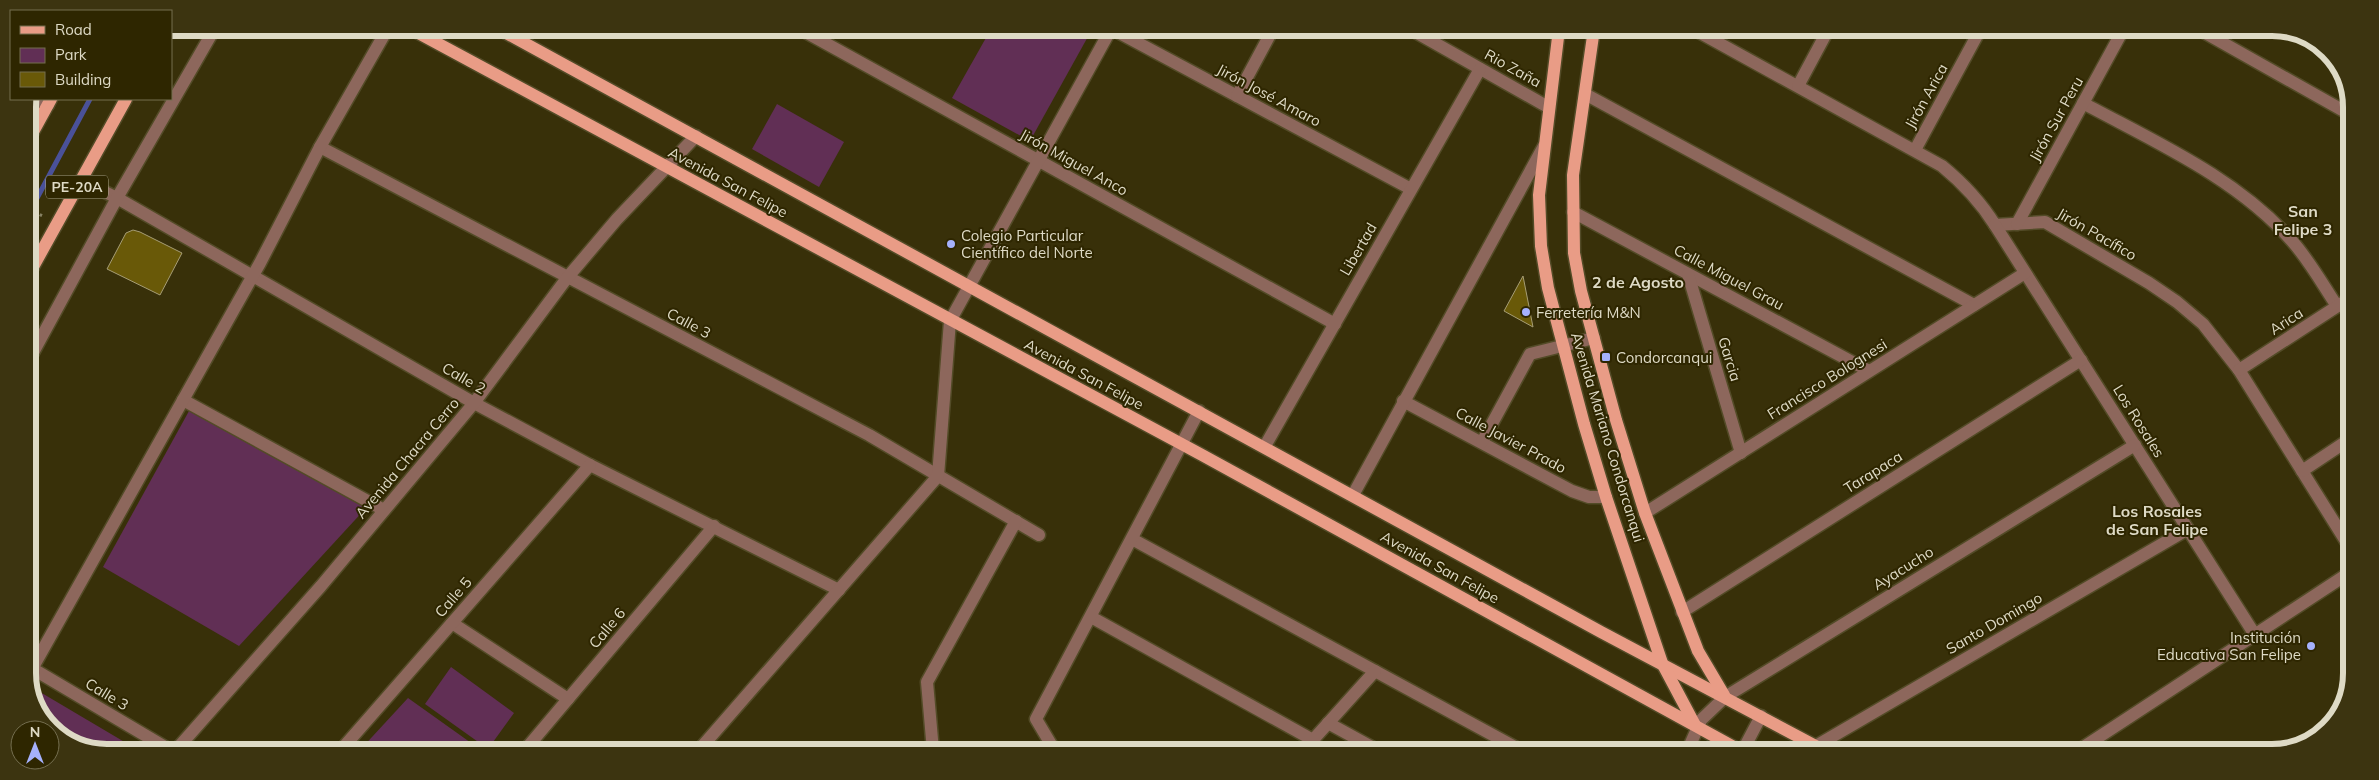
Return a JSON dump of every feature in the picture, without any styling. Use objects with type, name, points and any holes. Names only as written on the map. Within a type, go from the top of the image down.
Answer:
[{"type":"main road","name":"Avenida San Felipe","points":[[424,36],[1181,444],[1727,744]]},
{"type":"main road","name":"Avenida San Felipe","points":[[512,36],[1265,446],[1601,632],[1812,744]]},
{"type":"main road","name":"Avenida Mariano Condorcanqui","points":[[1558,36],[1548,107],[1539,195],[1542,246],[1548,288],[1606,497],[1662,663],[1696,727]]},
{"type":"main road","name":"Avenida Mariano Condorcanqui","points":[[1593,36],[1573,175],[1574,253],[1616,420],[1646,513],[1698,650],[1725,697]]},
{"type":"main road","name":"PE-20A","points":[[36,262],[125,100]]},
{"type":"main road","points":[[36,122],[45,101]]},
{"type":"street","points":[[36,347],[117,198],[210,36]]},
{"type":"street","points":[[36,658],[183,400],[252,276],[320,147],[383,36]]},
{"type":"street","name":"Jirón Miguel Anco","points":[[812,36],[1335,324]]},
{"type":"street","points":[[705,744],[938,476],[950,321],[1107,36]]},
{"type":"street","name":"Jirón José Amaro","points":[[1124,36],[1411,189]]},
{"type":"street","points":[[1237,96],[1269,36]]},
{"type":"street","name":"Rio Zaña","points":[[1422,36],[1548,107]]},
{"type":"street","points":[[1706,36],[1942,166],[1965,184],[1982,204],[1995,225]]},
{"type":"street","points":[[1798,86],[1825,36]]},
{"type":"street","name":"Jirón Arica","points":[[1915,150],[1977,36]]},
{"type":"street","name":"Jirón Sur Peru","points":[[2017,224],[2120,36]]},
{"type":"street","points":[[2211,36],[2343,110]]},
{"type":"street","name":"Libertad","points":[[1265,446],[1480,69]]},
{"type":"street","points":[[1585,94],[1974,305]]},
{"type":"street","points":[[2083,103],[2186,160],[2228,186],[2262,212],[2292,241],[2337,306]]},
{"type":"street","name":"Avenida Chacra Cerro","points":[[181,744],[321,586],[474,403],[567,278],[617,219],[696,136]]},
{"type":"street","points":[[1354,495],[1544,146]]},
{"type":"street","name":"Calle 3","points":[[320,147],[869,435],[1039,534]]},
{"type":"street","name":"Calle 2","points":[[81,180],[117,198],[474,403],[590,465],[839,590]]},
{"type":"street","name":"Calle Miguel Grau","points":[[1573,212],[1869,372]]},
{"type":"street","name":"Jirón Pacífico","points":[[1995,225],[2044,222],[2149,283],[2177,302],[2203,324],[2238,370],[2343,536]]},
{"type":"street","name":"Los Rosales","points":[[1995,225],[2255,635]]},
{"type":"street","name":"Francisco Bolognesi","points":[[1646,513],[2025,273]]},
{"type":"street","name":"Garcia","points":[[1688,274],[1741,453]]},
{"type":"street","name":"Arica","points":[[2238,370],[2343,302]]},
{"type":"street","points":[[1482,442],[1530,354],[1594,338]]},
{"type":"street","name":"Tarapaca","points":[[1682,612],[2081,360]]},
{"type":"street","points":[[183,400],[384,510]]},
{"type":"street","name":"Calle Javier Prado","points":[[1404,401],[1572,491],[1589,497],[1606,497]]},
{"type":"street","points":[[1051,744],[1036,719],[1199,411]]},
{"type":"street","points":[[2302,471],[2343,444]]},
{"type":"street","name":"Ayacucho","points":[[1696,727],[1708,712],[1725,697],[2134,445]]},
{"type":"street","name":"Calle 5","points":[[346,744],[590,465]]},
{"type":"street","points":[[932,744],[927,682],[1016,521]]},
{"type":"street","name":"Calle 6","points":[[529,744],[714,526]]},
{"type":"street","name":"Santo Domingo","points":[[1819,744],[2188,529]]},
{"type":"street","points":[[1132,539],[1509,744]]},
{"type":"street","points":[[2088,744],[2343,577]]},
{"type":"street","points":[[1091,617],[1313,740]]},
{"type":"street","points":[[452,623],[568,699]]},
{"type":"street","points":[[1309,744],[1375,670]]},
{"type":"street","name":"Calle 3","points":[[36,674],[159,744]]},
{"type":"street","points":[[1746,744],[1761,716]]},
{"type":"street","points":[[1328,723],[1366,744]]},
{"type":"street","points":[[1691,744],[1696,727]]},
{"type":"green space","points":[[987,36],[1088,36],[1030,141],[952,98]]},
{"type":"green space","points":[[777,104],[844,142],[819,187],[752,149]]},
{"type":"green space","points":[[189,411],[366,508],[239,646],[103,567]]},
{"type":"green space","points":[[451,667],[514,713],[492,744],[481,744],[425,704]]},
{"type":"green space","points":[[39,691],[128,744],[98,743],[80,738],[68,732],[60,726],[60,720],[55,720],[51,716]]},
{"type":"green space","points":[[408,698],[473,744],[366,744]]},
{"type":"building","points":[[133,230],[182,253],[160,295],[107,269],[126,233]]},
{"type":"building","points":[[1523,276],[1533,327],[1504,311]]},
{"type":"waterway","points":[[36,200],[89,100]]},
{"type":"place","name":"Colegio Particular Científico del Norte","points":[[951,244]]},
{"type":"place","name":"Ferretería M&N","points":[[1526,312]]},
{"type":"place","name":"Condorcanqui","points":[[1606,357]]},
{"type":"place","name":"Institución Educativa San Felipe","points":[[2311,646]]},
{"type":"district","name":"San Felipe 3","points":[[2303,220]]},
{"type":"district","name":"2 de Agosto","points":[[1638,282]]},
{"type":"district","name":"Los Rosales de San Felipe","points":[[2157,520]]}]
